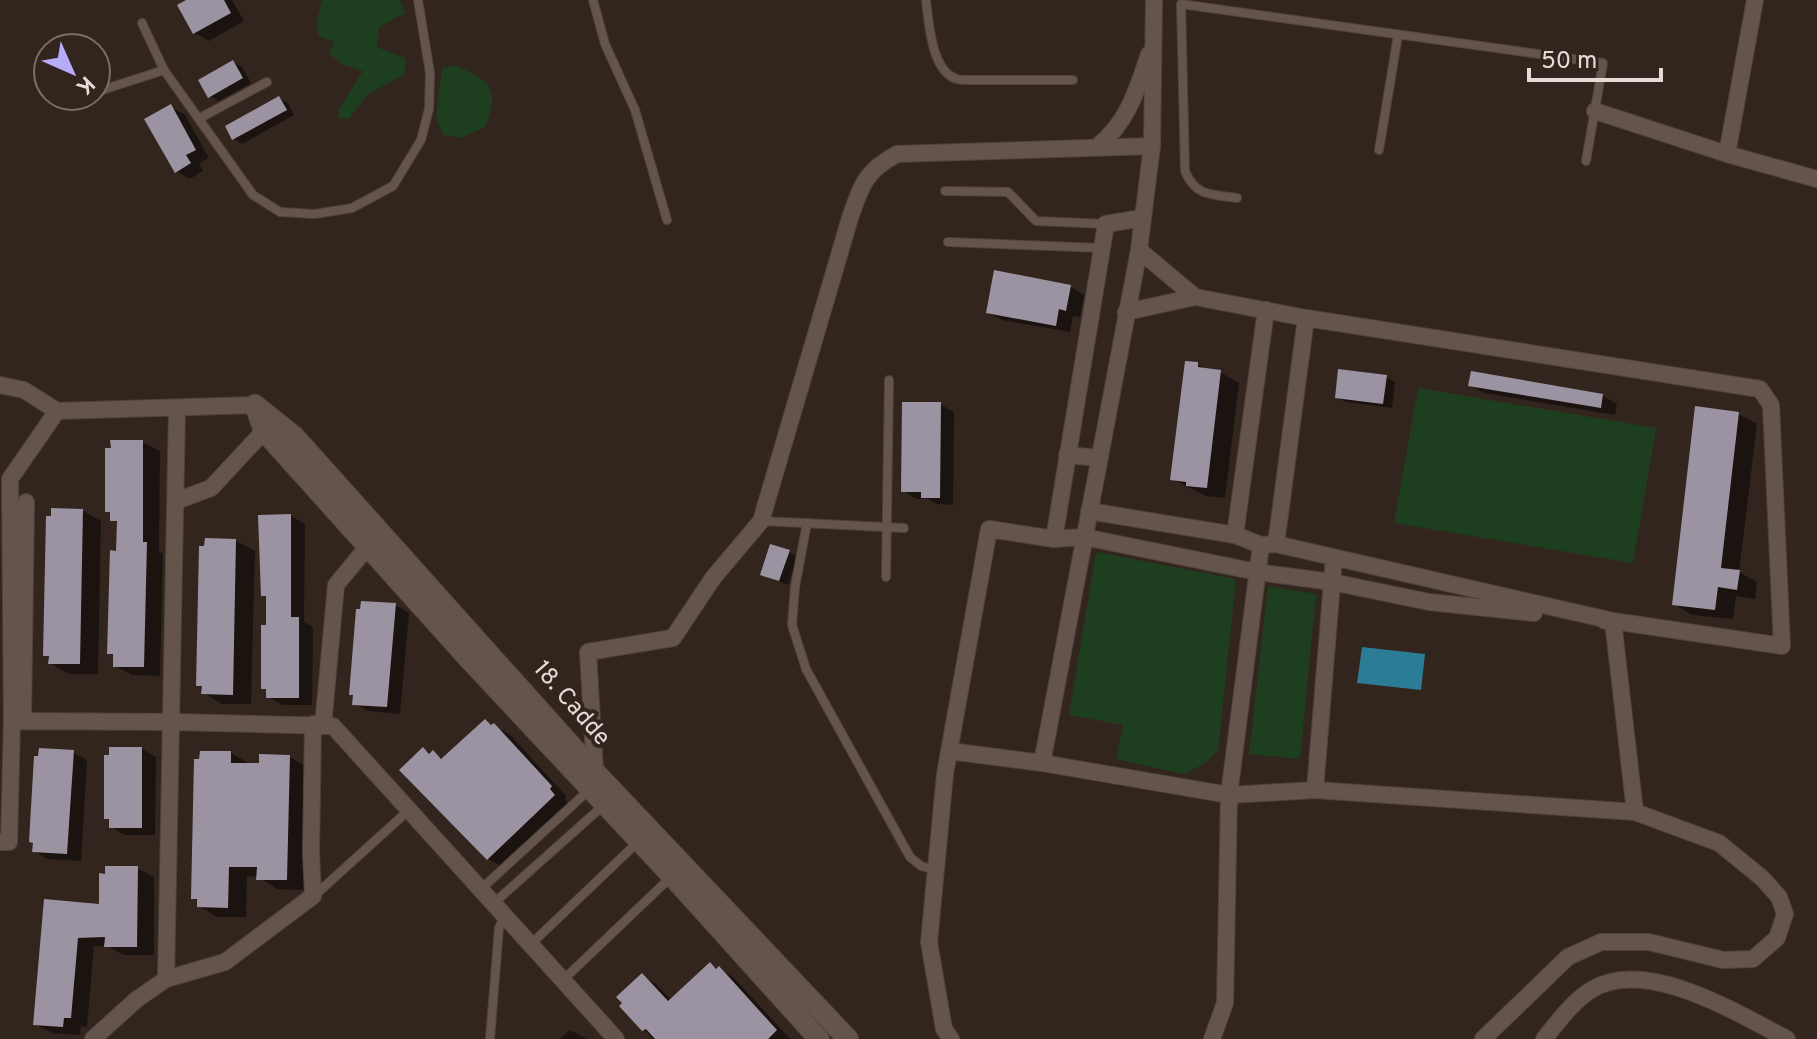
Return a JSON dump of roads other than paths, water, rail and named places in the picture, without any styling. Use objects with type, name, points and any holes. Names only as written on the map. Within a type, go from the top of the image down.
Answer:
[{"type":"street","points":[[1042,763],[1139,250],[1152,146],[1154,0]]},
{"type":"street","points":[[1727,154],[1755,0]]},
{"type":"street","points":[[1097,147],[1124,120],[1154,41]]},
{"type":"street","points":[[1595,111],[1727,154],[1817,179]]},
{"type":"street","points":[[597,788],[588,652],[673,638],[713,578],[761,521],[850,218],[862,183],[870,172],[897,154],[1152,146]]},
{"type":"street","points":[[1054,539],[1106,224],[1142,218]]},
{"type":"street","points":[[1139,250],[1155,260],[1195,297]]},
{"type":"street","points":[[951,1039],[944,1029],[929,942],[949,751],[989,529],[1054,539],[1084,537],[1429,602],[1613,621],[1782,646],[1771,405],[1760,389],[1306,318],[1195,297],[1126,312]]},
{"type":"street","points":[[1235,535],[1266,310]]},
{"type":"street","points":[[1212,1039],[1225,1003],[1229,795],[1257,572],[1268,545],[1306,318]]},
{"type":"street","points":[[0,385],[24,390],[57,411],[255,405]]},
{"type":"street","name":"18. Cadde","points":[[255,405],[264,431],[467,657],[848,1039]]},
{"type":"street","name":"18. Cadde","points":[[255,405],[294,436],[639,840],[819,1039]]},
{"type":"street","points":[[166,979],[177,409]]},
{"type":"street","points":[[18,721],[10,479],[57,411]]},
{"type":"street","points":[[176,501],[211,488],[264,431]]},
{"type":"street","points":[[1067,455],[1100,458]]},
{"type":"street","points":[[0,842],[9,842],[18,721],[26,502]]},
{"type":"street","points":[[1089,511],[1235,535],[1268,545],[1613,621]]},
{"type":"street","points":[[93,1039],[136,1000],[166,979],[225,962],[313,896],[311,852],[318,725],[336,585],[369,545]]},
{"type":"street","points":[[1315,790],[1334,558]]},
{"type":"street","points":[[1613,621],[1635,812]]},
{"type":"street","points":[[18,721],[333,726],[616,1039]]},
{"type":"street","points":[[949,751],[1042,763],[1229,795],[1315,790],[1635,812],[1719,843],[1762,878],[1779,897],[1785,914],[1777,938],[1753,959],[1723,960],[1649,942],[1601,942],[1568,957],[1483,1039]]},
{"type":"street","points":[[1544,1039],[1580,998],[1594,988],[1622,978],[1664,984],[1722,1005],[1787,1039]]},
{"type":"lane","points":[[142,23],[164,70],[253,195],[280,212],[315,214],[352,208],[393,186],[421,140],[429,109],[430,73],[418,0]]},
{"type":"lane","points":[[593,0],[605,44],[635,110],[667,220]]},
{"type":"lane","points":[[926,0],[938,63],[949,77],[963,80],[1073,80]]},
{"type":"lane","points":[[1237,198],[1202,193],[1185,171],[1181,4],[1603,63],[1586,161]]},
{"type":"lane","points":[[1379,150],[1398,35]]},
{"type":"lane","points":[[112,87],[164,70]]},
{"type":"lane","points":[[200,118],[267,82]]},
{"type":"lane","points":[[945,191],[1008,192],[1036,221],[1106,224]]},
{"type":"lane","points":[[948,242],[1102,248]]},
{"type":"lane","points":[[886,577],[889,380]]},
{"type":"lane","points":[[761,521],[904,528]]},
{"type":"lane","points":[[807,523],[795,587],[792,625],[806,669],[910,857],[921,866],[936,870]]},
{"type":"lane","points":[[480,889],[597,788]]},
{"type":"lane","points":[[490,1039],[499,909],[597,788]]},
{"type":"lane","points":[[313,896],[409,810]]},
{"type":"lane","points":[[530,945],[639,840]]},
{"type":"lane","points":[[562,980],[672,876]]},
{"type":"water","points":[[1362,647],[1425,654],[1421,690],[1357,683]]}]
